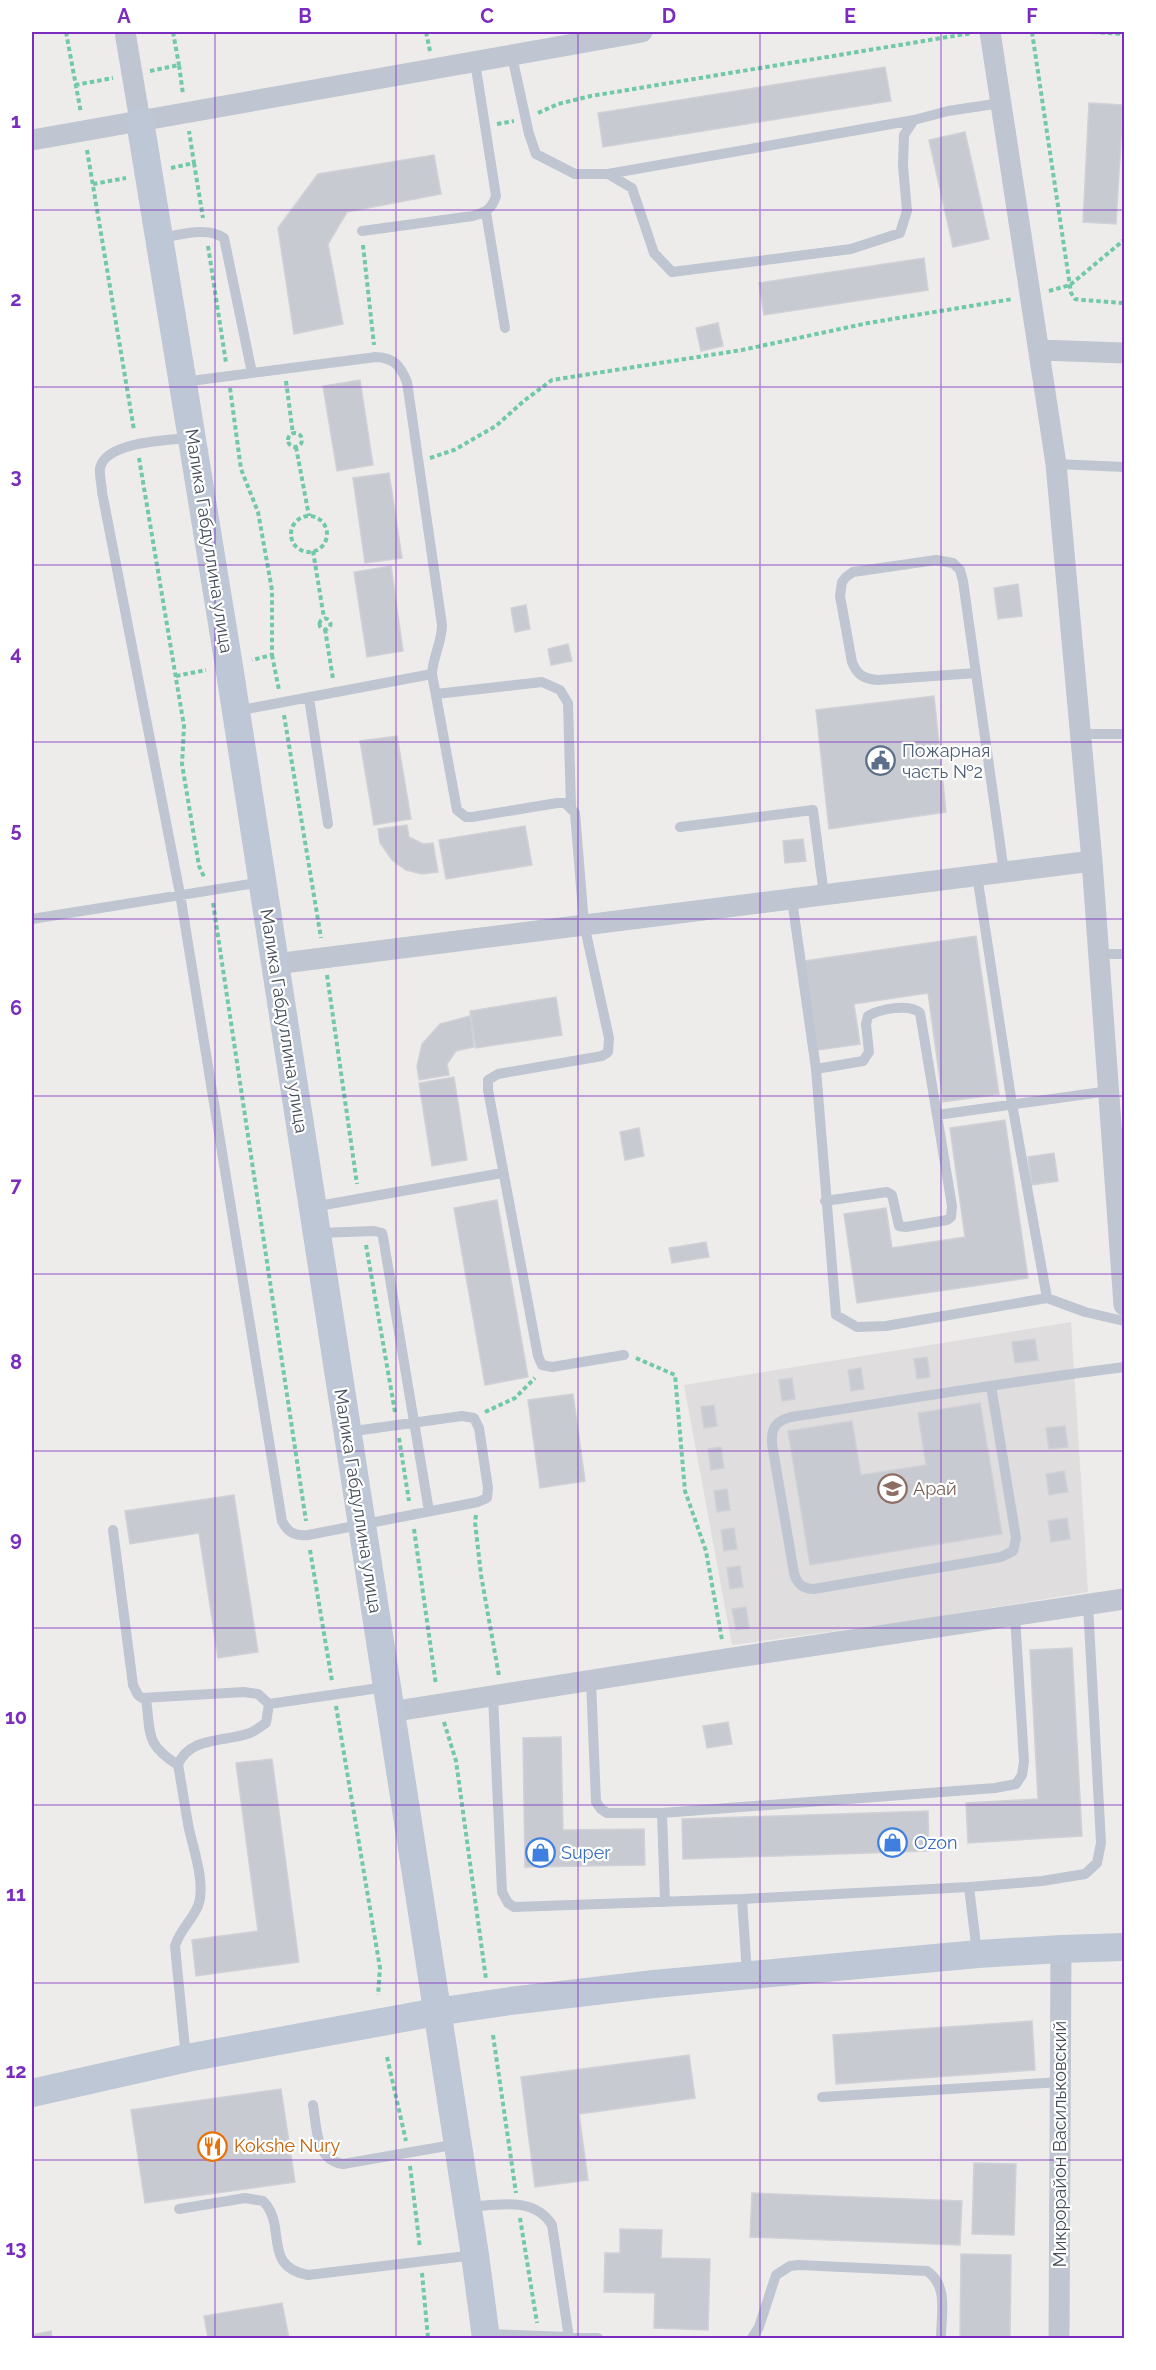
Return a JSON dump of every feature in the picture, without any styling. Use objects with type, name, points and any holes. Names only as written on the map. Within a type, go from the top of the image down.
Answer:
[{"type":"street","name":"Малика Габдуллина улица","points":[[125,32],[229,666],[436,2012],[468,2206],[486,2336]]},
{"type":"street","points":[[32,140],[512,56],[598,36],[642,32]]},
{"type":"street","points":[[990,32],[1056,464],[1082,734],[1125,1305]]},
{"type":"street","points":[[1040,350],[1125,353]]},
{"type":"street","points":[[275,964],[1092,861]]},
{"type":"street","points":[[388,1700],[498,1696],[725,1659],[1125,1599]]},
{"type":"street","points":[[32,2093],[186,2058],[436,2012],[654,1983],[978,1954],[1061,1948],[1125,1947]]},
{"type":"street","name":"Микрорайон Васильковский","points":[[1059,2338],[1061,1948]]},
{"type":"lane","points":[[512,56],[536,154],[575,174],[608,174],[1001,103]]},
{"type":"lane","points":[[362,231],[486,212],[493,206],[496,196],[475,62]]},
{"type":"lane","points":[[608,174],[632,188],[654,253],[672,272],[851,249],[900,233],[907,211],[903,166],[904,135],[914,120]]},
{"type":"lane","points":[[486,212],[505,328]]},
{"type":"lane","points":[[159,238],[206,232],[216,232],[225,238],[252,373]]},
{"type":"lane","points":[[183,382],[376,357],[397,362],[407,382],[442,625],[442,636],[435,652],[432,674],[455,804],[460,815],[472,817],[557,803],[565,803],[571,807]]},
{"type":"lane","points":[[192,438],[136,444],[110,454],[100,467],[102,492],[180,894],[282,1521],[291,1533],[308,1535],[478,1502],[486,1497],[488,1488],[479,1428],[474,1418],[462,1416],[347,1432]]},
{"type":"lane","points":[[1056,464],[1125,467]]},
{"type":"lane","points":[[976,673],[878,680],[863,677],[856,671],[852,662],[840,596],[842,582],[852,572],[936,560],[953,562],[960,570],[963,581],[976,673],[1004,872]]},
{"type":"lane","points":[[236,711],[432,674]]},
{"type":"lane","points":[[436,694],[542,682],[560,690],[568,703],[571,807],[576,821],[584,924],[609,1038],[608,1052],[595,1058],[498,1074],[488,1080],[488,1090],[502,1173],[538,1356],[542,1365],[547,1367],[624,1355]]},
{"type":"lane","points":[[309,698],[328,824]]},
{"type":"lane","points":[[1082,734],[1125,734]]},
{"type":"lane","points":[[680,827],[813,810],[824,895]]},
{"type":"lane","points":[[977,876],[1012,1104],[1047,1298]]},
{"type":"lane","points":[[32,919],[262,882]]},
{"type":"lane","points":[[792,900],[816,1069],[836,1315],[857,1328],[886,1326],[1047,1298],[1085,1312],[1125,1321]]},
{"type":"lane","points":[[1099,954],[1125,954]]},
{"type":"lane","points":[[816,1069],[857,1063],[867,1058],[869,1047],[866,1020],[871,1014],[909,1008],[918,1010],[952,1206],[951,1217],[947,1220],[906,1227],[899,1226],[892,1195],[887,1192],[825,1201]]},
{"type":"lane","points":[[937,1115],[1109,1091]]},
{"type":"lane","points":[[314,1220],[502,1173]]},
{"type":"lane","points":[[314,1220],[382,1233],[429,1511]]},
{"type":"lane","points":[[991,1386],[1016,1538],[1014,1551],[1001,1557],[814,1589],[801,1586],[794,1573],[771,1434],[774,1425],[781,1420],[991,1386],[1125,1367]]},
{"type":"lane","points":[[113,1530],[133,1685],[138,1695],[146,1699],[244,1692],[258,1694],[269,1704]]},
{"type":"lane","points":[[498,1696],[502,1892],[508,1903],[521,1908],[742,1899],[1042,1881],[1085,1874],[1096,1863],[1101,1843],[1089,1605]]},
{"type":"lane","points":[[591,1681],[596,1802],[607,1813],[662,1813],[995,1788],[1016,1784],[1022,1775],[1024,1761],[1016,1616]]},
{"type":"lane","points":[[269,1704],[334,1694],[388,1700]]},
{"type":"lane","points":[[146,1699],[152,1739],[159,1753],[178,1765]]},
{"type":"lane","points":[[186,2058],[175,1946],[180,1931],[199,1905],[199,1869],[189,1829],[178,1765],[182,1756],[206,1742],[250,1733],[266,1723],[269,1704]]},
{"type":"lane","points":[[662,1813],[665,1902]]},
{"type":"lane","points":[[969,1887],[978,1954]]},
{"type":"lane","points":[[742,1899],[747,1976]]},
{"type":"lane","points":[[822,2097],[1061,2082]]},
{"type":"lane","points":[[313,2105],[320,2147],[328,2159],[343,2164],[458,2144]]},
{"type":"lane","points":[[179,2209],[245,2198],[263,2201],[273,2215],[278,2252],[283,2262],[300,2273],[308,2275],[475,2255]]},
{"type":"lane","points":[[468,2206],[518,2205],[538,2208],[546,2215],[552,2225],[569,2337]]},
{"type":"lane","points":[[752,2338],[759,2327],[776,2275],[790,2266],[799,2265],[927,2271],[941,2285],[940,2338]]},
{"type":"lane","points":[[486,2336],[539,2335],[598,2338]]},
{"type":"path","points":[[66,32],[184,726],[182,764],[187,798],[199,866],[211,890],[308,1535],[380,1968],[378,1995]]},
{"type":"path","points":[[173,32],[179,65]]},
{"type":"path","points":[[485,127],[526,118],[558,104],[591,96],[979,32]]},
{"type":"path","points":[[1032,32],[1070,285],[1075,299],[1125,303]]},
{"type":"path","points":[[1093,32],[1125,34]]},
{"type":"path","points":[[175,676],[272,655],[272,590],[258,512],[241,469],[229,376],[194,163]]},
{"type":"path","points":[[362,231],[376,357]]},
{"type":"path","points":[[418,462],[454,450],[496,426],[552,380],[742,350],[868,323],[1030,297],[1070,285],[1125,240]]},
{"type":"path","points":[[284,369],[293,434]]},
{"type":"path","points":[[293,434],[297,434],[302,439],[300,445],[296,447],[288,441],[288,437],[293,434]]},
{"type":"path","points":[[296,447],[309,516]]},
{"type":"path","points":[[309,516],[325,523],[328,531],[323,546],[313,551],[300,550],[291,537],[296,521],[309,516]]},
{"type":"path","points":[[313,551],[324,618],[319,624],[325,629]]},
{"type":"path","points":[[324,618],[330,623],[325,629]]},
{"type":"path","points":[[325,629],[336,693]]},
{"type":"path","points":[[624,1355],[655,1365],[675,1375],[685,1491],[706,1551],[725,1659]]},
{"type":"path","points":[[474,1418],[514,1398],[547,1367]]},
{"type":"path","points":[[478,1502],[475,1522],[498,1696]]},
{"type":"path","points":[[493,2035],[539,2335]]},
{"type":"path","points":[[387,2057],[408,2153],[428,2338]]},
{"type":"shaded area","name":"Арай","points":[[1071,1322],[1088,1592],[916,1620],[732,1645],[684,1385]]},
{"type":"building","points":[[885,67],[891,101],[603,147],[598,113]]},
{"type":"building","points":[[1089,103],[1123,105],[1116,224],[1083,222]]},
{"type":"building","points":[[965,132],[989,239],[953,247],[929,140]]},
{"type":"building","points":[[434,155],[441,194],[347,212],[328,244],[343,324],[294,334],[278,228],[318,174]]},
{"type":"building","points":[[924,258],[928,290],[764,315],[759,283]]},
{"type":"building","points":[[718,323],[723,346],[701,351],[696,328]]},
{"type":"building","points":[[360,380],[373,465],[337,471],[323,386]]},
{"type":"building","points":[[389,473],[402,558],[365,563],[353,478]]},
{"type":"building","points":[[391,566],[403,651],[367,657],[354,572]]},
{"type":"building","points":[[1018,584],[1022,616],[998,619],[994,588]]},
{"type":"building","points":[[526,605],[530,629],[515,632],[511,608]]},
{"type":"building","points":[[568,644],[572,661],[551,665],[548,649]]},
{"type":"building","name":"Пожарная часть №2","points":[[934,696],[946,812],[829,829],[816,710]]},
{"type":"building","points":[[397,736],[411,819],[374,825],[360,741]]},
{"type":"building","points":[[407,825],[409,837],[423,844],[433,843],[438,872],[422,874],[406,870],[392,860],[380,843],[378,829]]},
{"type":"building","points":[[525,826],[532,865],[446,879],[439,840]]},
{"type":"building","points":[[803,839],[806,861],[785,863],[783,841]]},
{"type":"building","points":[[976,936],[999,1094],[943,1102],[928,993],[854,1004],[860,1044],[818,1050],[805,961]]},
{"type":"building","points":[[556,997],[562,1035],[476,1048],[470,1011]]},
{"type":"building","points":[[470,1016],[474,1047],[456,1051],[447,1064],[449,1075],[419,1080],[417,1066],[422,1044],[440,1024]]},
{"type":"building","points":[[454,1077],[467,1160],[432,1166],[419,1083]]},
{"type":"building","points":[[1005,1120],[1028,1278],[857,1303],[844,1214],[886,1208],[892,1248],[965,1237],[950,1128]]},
{"type":"building","points":[[639,1128],[644,1156],[625,1160],[620,1132]]},
{"type":"building","points":[[1054,1153],[1058,1181],[1032,1185],[1028,1157]]},
{"type":"building","points":[[497,1200],[528,1377],[485,1385],[454,1208]]},
{"type":"building","points":[[706,1242],[709,1257],[672,1263],[669,1248]]},
{"type":"building","points":[[1035,1339],[1038,1360],[1015,1363],[1012,1342]]},
{"type":"building","points":[[927,1357],[930,1377],[917,1379],[914,1359]]},
{"type":"building","points":[[861,1368],[864,1389],[851,1391],[848,1370]]},
{"type":"building","points":[[792,1378],[795,1399],[782,1401],[779,1380]]},
{"type":"building","points":[[573,1394],[585,1481],[540,1488],[528,1400]]},
{"type":"building","points":[[980,1403],[1002,1534],[810,1565],[788,1431],[852,1421],[861,1475],[926,1465],[918,1413]]},
{"type":"building","points":[[714,1405],[717,1426],[704,1428],[701,1407]]},
{"type":"building","points":[[1065,1426],[1068,1447],[1049,1449],[1046,1428]]},
{"type":"building","points":[[721,1447],[724,1468],[711,1470],[708,1449]]},
{"type":"building","points":[[1064,1471],[1068,1492],[1049,1495],[1046,1474]]},
{"type":"building","points":[[727,1489],[730,1510],[717,1512],[714,1491]]},
{"type":"building","points":[[234,1495],[258,1652],[218,1658],[199,1533],[130,1544],[125,1511]]},
{"type":"building","points":[[1067,1518],[1070,1539],[1051,1542],[1048,1521]]},
{"type":"building","points":[[734,1528],[737,1549],[724,1551],[721,1530]]},
{"type":"building","points":[[740,1566],[743,1587],[730,1589],[727,1568]]},
{"type":"building","points":[[746,1607],[749,1628],[736,1630],[732,1609]]},
{"type":"building","points":[[1072,1648],[1082,1836],[968,1843],[966,1803],[1038,1799],[1030,1650]]},
{"type":"building","points":[[728,1722],[732,1744],[707,1748],[703,1726]]},
{"type":"building","points":[[561,1737],[563,1830],[644,1829],[645,1865],[525,1867],[523,1738]]},
{"type":"building","points":[[272,1759],[299,1962],[196,1976],[192,1940],[258,1931],[236,1763]]},
{"type":"building","points":[[928,1811],[929,1851],[683,1859],[682,1819]]},
{"type":"building","points":[[1032,2021],[1035,2070],[836,2084],[833,2035]]},
{"type":"building","points":[[689,2055],[695,2098],[579,2114],[588,2180],[535,2187],[521,2077]]},
{"type":"building","name":"Kokshe Nury","points":[[281,2089],[295,2182],[145,2203],[131,2110]]},
{"type":"building","points":[[974,2163],[1016,2164],[1014,2235],[972,2234]]},
{"type":"building","points":[[752,2193],[962,2201],[960,2245],[750,2237]]},
{"type":"building","points":[[620,2229],[662,2230],[661,2258],[710,2259],[708,2330],[654,2328],[655,2293],[604,2292],[605,2253],[620,2253]]},
{"type":"building","points":[[961,2254],[1011,2255],[1010,2338],[960,2338]]},
{"type":"building","points":[[282,2303],[289,2338],[208,2338],[204,2316]]},
{"type":"building","points":[[51,2331],[52,2338],[32,2338],[32,2335]]},
{"type":"place","name":"Пожарная часть №2","points":[[881,761]]},
{"type":"place","name":"Арай","points":[[892,1489]]},
{"type":"place","name":"Ozon","points":[[893,1843]]},
{"type":"place","name":"Super","points":[[540,1853]]},
{"type":"place","name":"Kokshe Nury","points":[[213,2146]]}]
